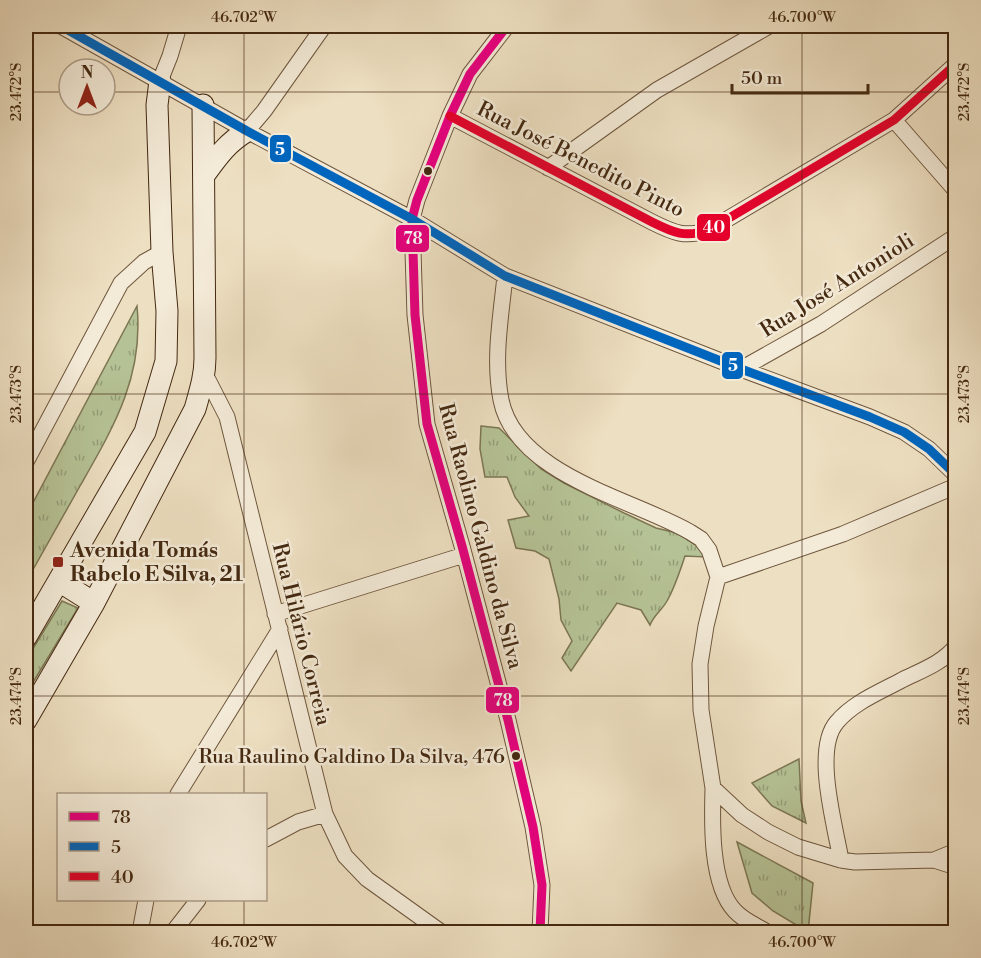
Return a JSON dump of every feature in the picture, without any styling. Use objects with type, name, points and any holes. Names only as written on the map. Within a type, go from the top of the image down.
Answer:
[{"type":"street","points":[[61,26],[247,131],[412,219],[505,276],[904,432],[929,449],[956,475]]},
{"type":"street","points":[[26,637],[145,432],[166,361],[167,311],[162,252],[157,105],[160,81],[179,26]]},
{"type":"street","points":[[205,174],[223,149],[233,139],[247,131],[264,111],[324,26]]},
{"type":"street","name":"Rua Raolino Galdino da Silva","points":[[507,26],[470,74],[450,116],[417,200],[412,219],[415,315],[427,424],[508,720],[533,826],[542,885],[540,933]]},
{"type":"street","points":[[548,168],[657,90],[769,26]]},
{"type":"street","name":"Rua José Benedito Pinto","points":[[450,116],[670,231],[691,235],[709,230],[894,120],[956,64]]},
{"type":"street","points":[[26,720],[94,603],[195,409],[205,374],[203,105]]},
{"type":"street","points":[[894,120],[956,190]]},
{"type":"street","name":"Rua José Antonioli","points":[[741,369],[821,324],[956,236]]},
{"type":"street","points":[[26,462],[121,283],[144,262],[162,252]]},
{"type":"street","points":[[505,276],[498,350],[499,379],[501,400],[514,431],[520,439],[571,477],[690,532],[701,539],[709,550],[718,577],[706,626],[700,664],[701,710],[713,788],[712,840],[725,894],[735,911],[767,933]]},
{"type":"street","name":"Rua Hilário Correia","points":[[205,374],[227,417],[325,814],[345,856],[367,879],[441,933]]},
{"type":"street","points":[[718,577],[843,534],[956,486]]},
{"type":"street","points":[[275,614],[464,555]]},
{"type":"street","points":[[59,581],[94,603]]},
{"type":"street","points":[[179,793],[280,629]]},
{"type":"street","points":[[840,860],[826,768],[827,740],[830,731],[856,705],[942,659],[956,646]]},
{"type":"street","points":[[713,788],[742,815],[768,832],[798,847],[840,860],[855,862],[934,860],[956,867]]},
{"type":"street","points":[[267,838],[298,822],[325,814]]},
{"type":"street","points":[[934,860],[956,851]]},
{"type":"street","points":[[140,933],[146,901]]},
{"type":"street","points":[[173,933],[197,901]]},
{"type":"green space","points":[[137,306],[136,356],[124,401],[104,443],[26,582],[26,516]]},
{"type":"green space","points":[[481,426],[499,428],[541,469],[564,483],[656,528],[677,533],[696,545],[706,557],[685,556],[670,596],[650,625],[641,610],[617,603],[571,671],[562,658],[572,641],[561,620],[559,599],[549,559],[535,551],[516,548],[508,520],[529,516],[515,497],[507,477],[485,477],[480,449]]},
{"type":"green space","points":[[62,601],[78,608],[26,694],[26,660]]},
{"type":"green space","points":[[799,759],[801,801],[806,823],[772,806],[752,783]]},
{"type":"green space","points":[[737,842],[813,883],[808,932],[773,911],[752,893]]},
{"type":"transit line","name":"5","points":[[61,26],[247,131],[412,219],[505,276],[904,432],[929,449],[956,475]]},
{"type":"transit line","name":"78","points":[[507,26],[470,74],[450,116],[417,200],[412,219],[415,315],[427,424],[508,720],[533,827],[542,885],[540,932]]},
{"type":"transit line","name":"40","points":[[450,116],[660,226],[680,233],[693,234],[709,230],[894,120],[956,64]]},
{"type":"place","name":"Avenida Tomás Rabelo E Silva, 21","points":[[58,562]]},
{"type":"place","name":"Rua Raulino Galdino Da Silva, 476","points":[[516,756]]}]
